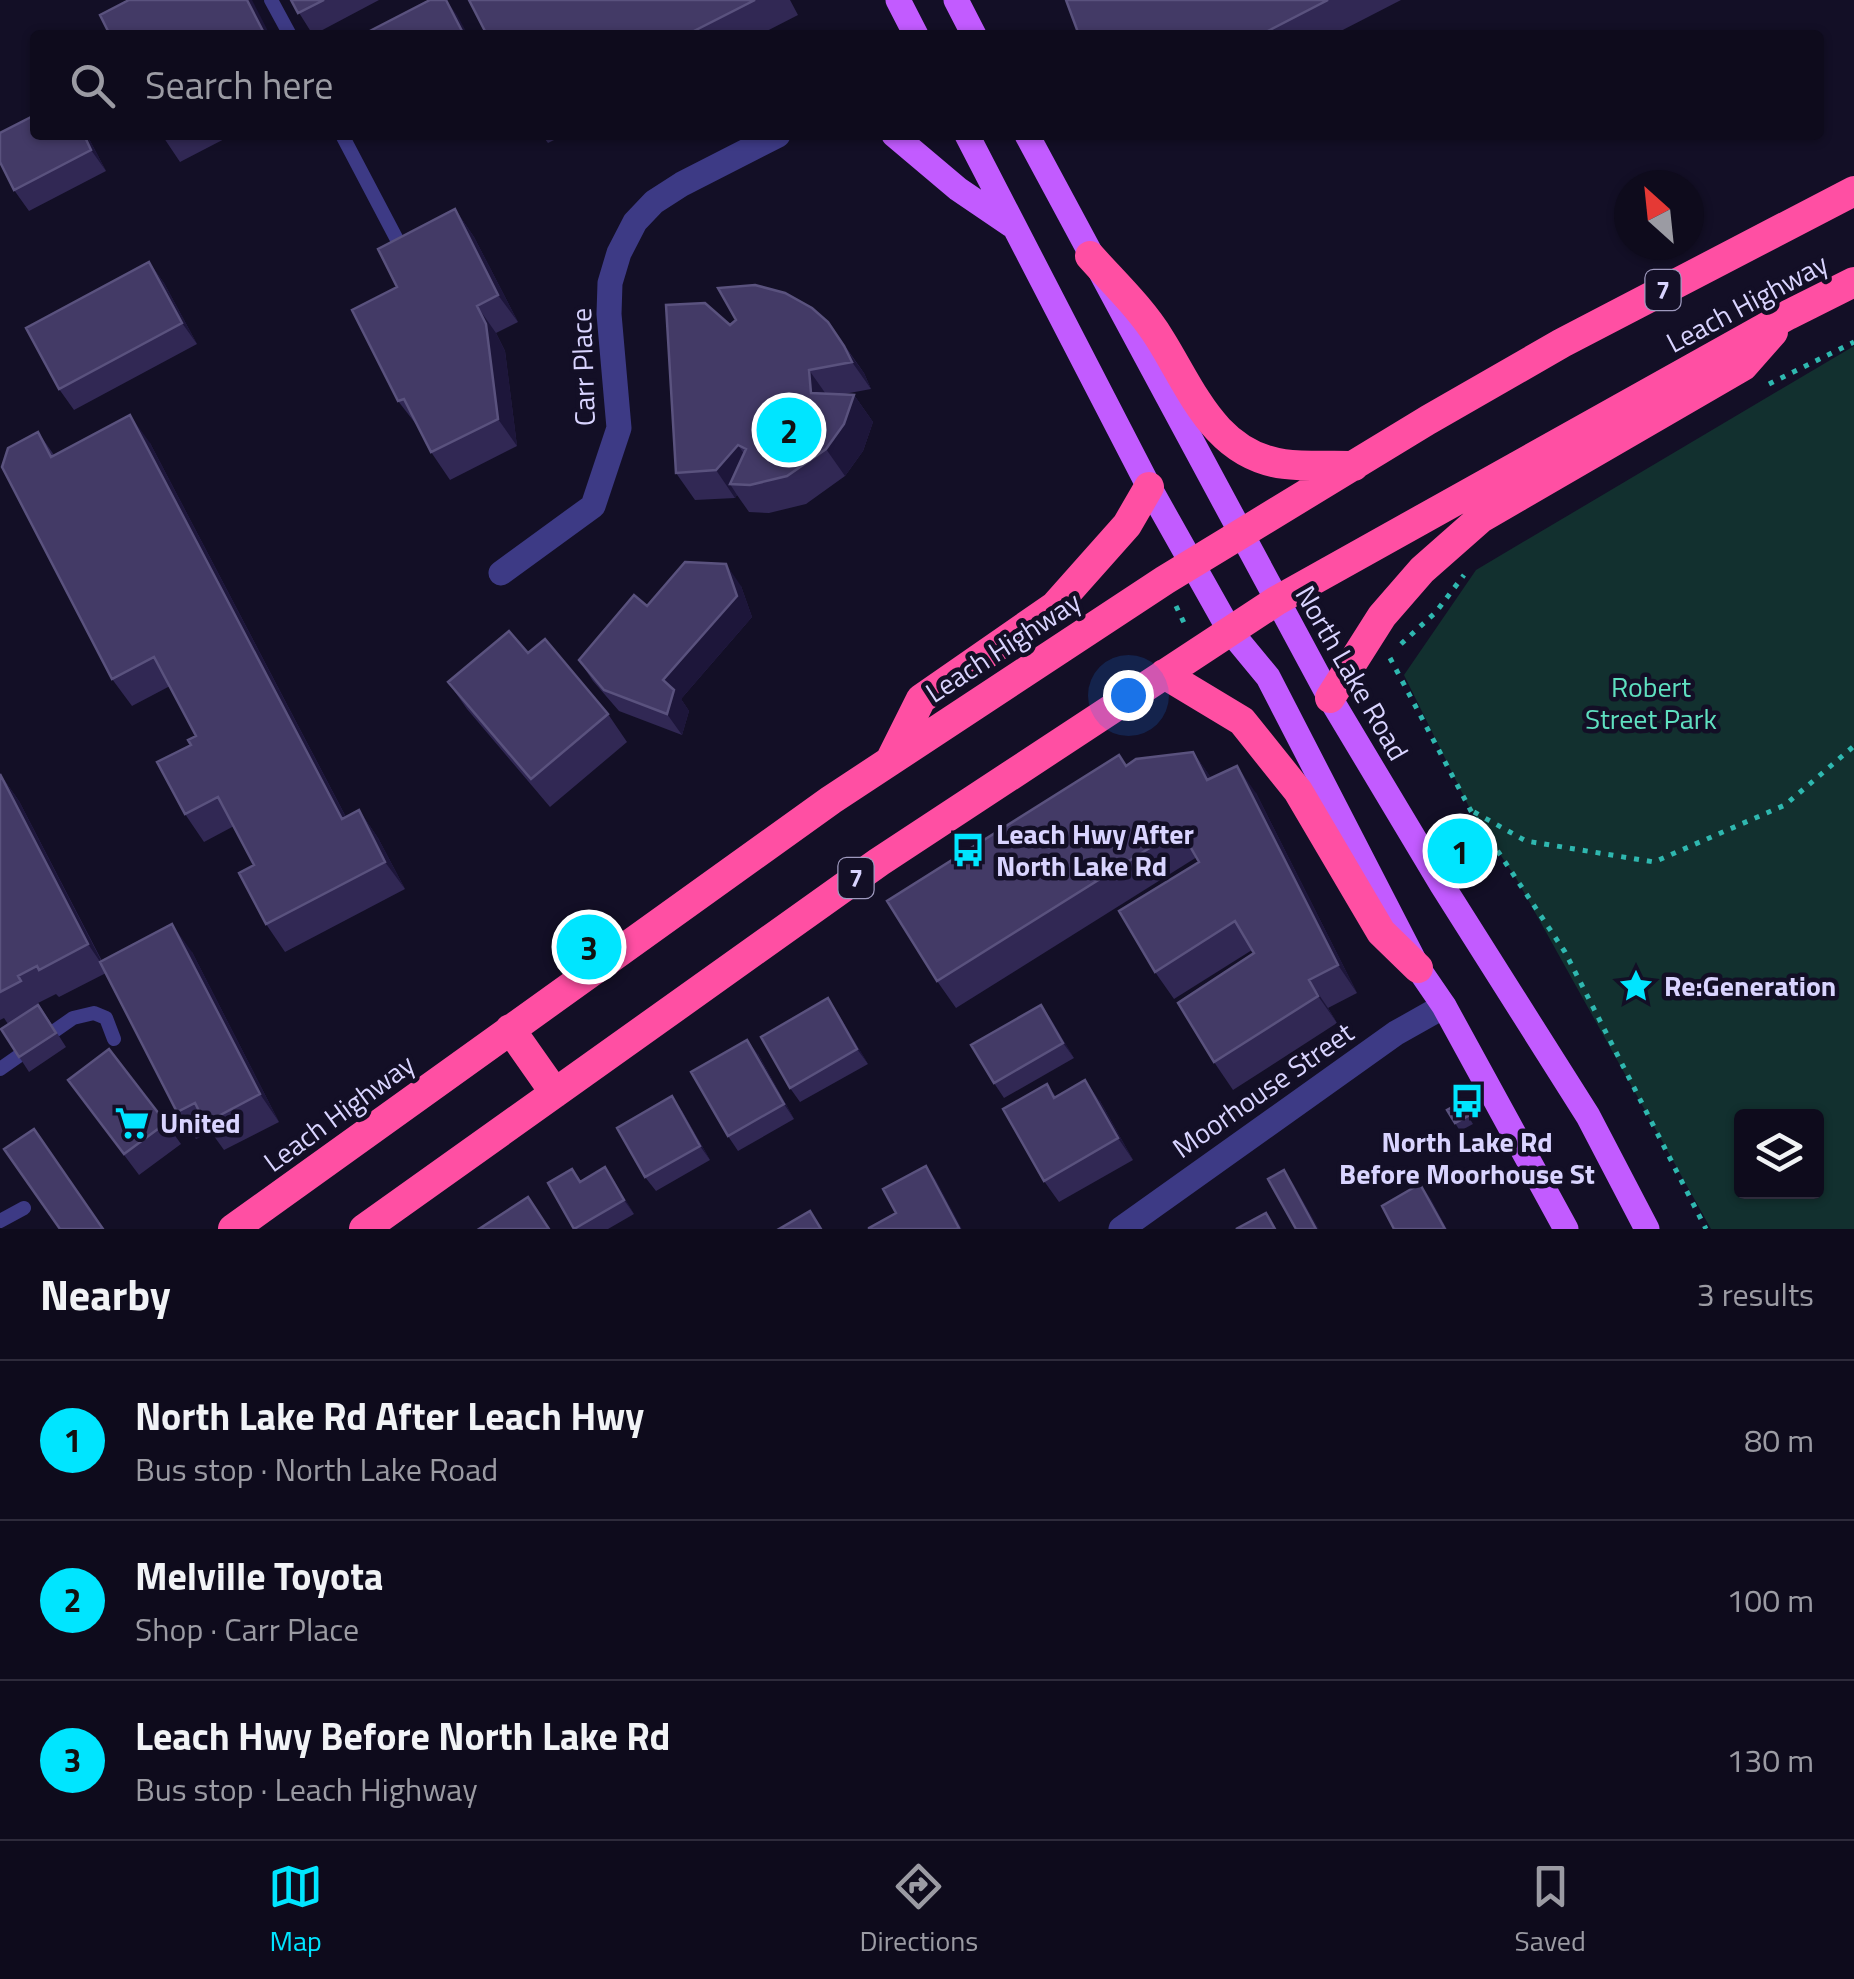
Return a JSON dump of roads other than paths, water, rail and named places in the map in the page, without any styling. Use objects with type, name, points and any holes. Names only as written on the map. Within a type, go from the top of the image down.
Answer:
[{"type":"highway","name":"Leach Highway","points":[[233,1229],[891,760],[1165,580],[1562,344],[1854,191]]},
{"type":"highway","points":[[1090,256],[1158,335],[1204,416],[1220,433],[1244,450],[1284,464],[1354,466]]},
{"type":"highway","name":"Leach Highway","points":[[364,1229],[879,862],[1276,601],[1854,282]]},
{"type":"highway","points":[[1330,698],[1392,604],[1422,570],[1481,518],[1742,366],[1788,315]]},
{"type":"highway","points":[[891,760],[922,700],[1055,606],[1127,525],[1149,487]]},
{"type":"highway","points":[[1164,674],[1242,720],[1298,792],[1381,932],[1418,968]]},
{"type":"highway","points":[[510,1030],[556,1093]]},
{"type":"main road","points":[[898,0],[913,30]]},
{"type":"main road","points":[[956,0],[971,30]]},
{"type":"main road","points":[[900,140],[1015,228]]},
{"type":"main road","points":[[970,140],[1149,487],[1230,631],[1268,678],[1418,968],[1444,1006],[1566,1229]]},
{"type":"main road","name":"North Lake Road","points":[[1030,140],[1330,698],[1588,1116],[1648,1229]]},
{"type":"street","name":"Carr Place","points":[[501,573],[593,506],[619,428],[610,283],[619,253],[635,222],[654,202],[682,184],[768,140]]},
{"type":"street","name":"Moorhouse Street","points":[[1121,1229],[1396,1033],[1444,1006]]},
{"type":"lane","points":[[271,0],[287,30]]},
{"type":"lane","points":[[345,140],[404,251]]},
{"type":"lane","points":[[0,1070],[73,1018],[94,1013],[106,1018],[114,1039]]},
{"type":"lane","points":[[0,1221],[24,1208]]},
{"type":"place","name":"Melville Toyota","points":[[789,430]]},
{"type":"place","name":"Leach Hwy After North Lake Rd","points":[[968,850]]},
{"type":"place","name":"North Lake Rd After Leach Hwy","points":[[1460,851]]},
{"type":"place","name":"Leach Hwy Before North Lake Rd","points":[[589,947]]},
{"type":"place","name":"Re:Generation","points":[[1636,986]]},
{"type":"place","name":"North Lake Rd Before Moorhouse St","points":[[1467,1101]]},
{"type":"place","name":"United","points":[[132,1123]]},
{"type":"park label","name":"Robert Street Park","points":[[1651,703]]}]
